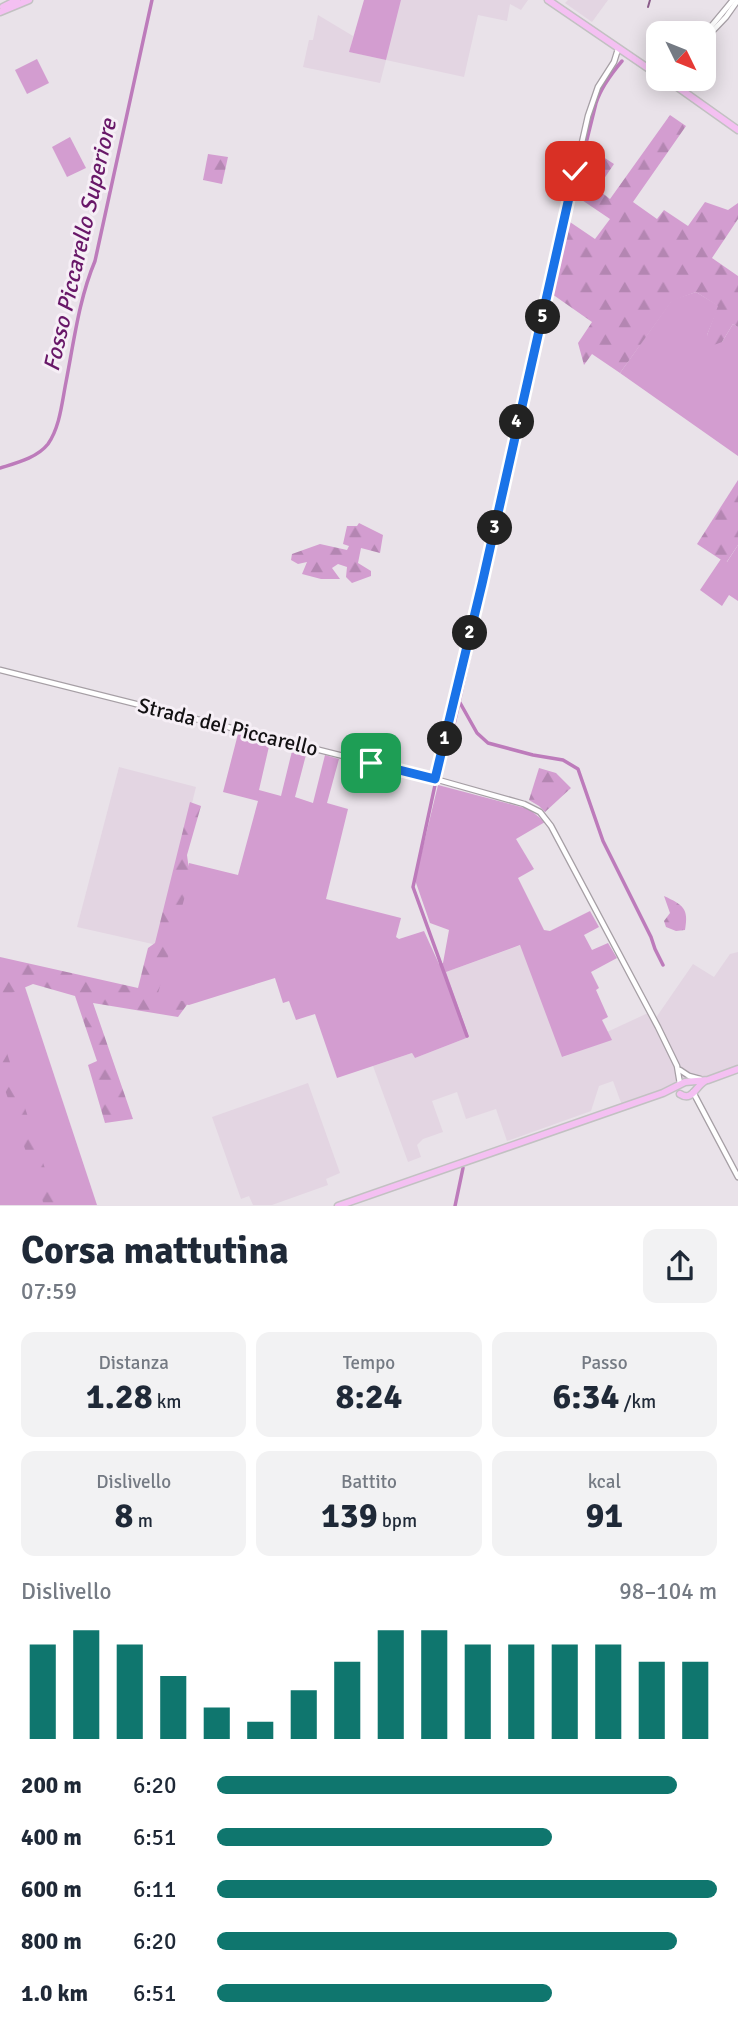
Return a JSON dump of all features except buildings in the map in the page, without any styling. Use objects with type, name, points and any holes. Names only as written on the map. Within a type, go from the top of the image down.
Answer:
[{"type":"main road","points":[[0,9],[8,0]]},
{"type":"main road","points":[[0,9],[17,0]]},
{"type":"main road","points":[[0,9],[29,0]]},
{"type":"main road","points":[[548,0],[646,67]]},
{"type":"main road","points":[[685,91],[738,130]]},
{"type":"main road","points":[[666,1092],[687,1094],[708,1080],[738,1069]]},
{"type":"main road","points":[[338,1206],[688,1082],[708,1080]]},
{"type":"main road","points":[[687,1094],[692,1085],[688,1082]]},
{"type":"main road","points":[[680,1085],[687,1094]]},
{"type":"street","points":[[716,21],[735,0]]},
{"type":"street","points":[[716,27],[726,17],[735,0]]},
{"type":"street","points":[[435,779],[482,584],[587,116],[598,87],[614,62],[618,49]]},
{"type":"street","points":[[614,62],[626,54]]},
{"type":"street","name":"Strada del Piccarello","points":[[0,670],[526,804],[545,817],[679,1070],[688,1082]]},
{"type":"street","points":[[666,1092],[677,1082],[679,1070],[692,1077],[708,1080]]},
{"type":"street","name":"Strada del Piccarello","points":[[679,1070],[680,1085]]},
{"type":"street","points":[[699,1102],[700,1089],[708,1080]]},
{"type":"street","points":[[687,1094],[699,1102],[738,1177]]},
{"type":"street","points":[[687,1094],[702,1108]]},
{"type":"shaded area","points":[[401,0],[528,0],[521,10],[510,4],[507,21],[478,15],[464,77],[386,60]]},
{"type":"shaded area","points":[[568,0],[608,0],[592,22],[565,3]]},
{"type":"shaded area","points":[[318,15],[353,36],[350,52],[386,60],[380,83],[303,67],[309,40],[313,40]]},
{"type":"shaded area","points":[[119,767],[196,787],[157,945],[77,927]]},
{"type":"shaded area","points":[[521,945],[563,1057],[611,1039],[607,1032],[648,1013],[653,1022],[693,964],[714,977],[730,954],[738,952],[738,1068],[623,1108],[613,1081],[599,1086],[591,1111],[507,1141],[496,1109],[466,1119],[457,1092],[432,1101],[443,1132],[423,1139],[417,1145],[421,1157],[408,1162],[373,1066],[412,1053],[415,1058],[469,1037],[446,972]]},
{"type":"shaded area","points":[[308,1083],[340,1173],[326,1179],[328,1185],[272,1205],[253,1205],[249,1196],[241,1199],[212,1117]]},
{"type":"green space","points":[[364,0],[401,0],[386,60],[349,52]]},
{"type":"green space","points":[[37,59],[49,83],[27,94],[15,70]]},
{"type":"green space","points":[[670,115],[686,126],[633,202],[657,219],[664,210],[688,226],[705,202],[728,210],[738,203],[738,219],[712,258],[738,276],[738,327],[733,324],[722,342],[714,345],[707,335],[718,306],[696,292],[672,301],[620,373],[592,354],[584,365],[578,343],[592,322],[552,294],[567,220],[595,239],[610,219],[573,194],[585,145],[614,164],[597,189],[610,199]]},
{"type":"green space","points":[[70,137],[86,168],[67,177],[52,147]]},
{"type":"green space","points":[[208,154],[228,157],[222,184],[203,180]]},
{"type":"green space","points":[[696,292],[719,306],[707,335],[722,342],[733,324],[738,327],[738,456],[620,373],[672,300]]},
{"type":"green space","points":[[738,480],[738,545],[726,563],[697,544]]},
{"type":"green space","points":[[359,523],[383,535],[380,553],[361,548],[358,563],[371,571],[371,576],[352,583],[346,577],[347,567],[338,564],[332,568],[340,579],[321,579],[302,574],[307,562],[298,564],[291,560],[292,554],[320,544],[347,550],[349,546],[343,544],[347,526],[357,526]]},
{"type":"green space","points":[[738,545],[738,601],[729,595],[722,606],[700,590],[721,559],[727,562]]},
{"type":"green space","points":[[238,734],[270,742],[259,790],[281,796],[293,747],[307,751],[295,797],[313,803],[325,755],[339,759],[327,803],[348,809],[326,899],[401,918],[396,937],[399,939],[424,931],[439,964],[443,963],[449,930],[430,923],[415,880],[438,785],[529,809],[545,822],[516,839],[534,869],[518,878],[544,930],[550,931],[590,911],[599,927],[584,935],[592,950],[608,943],[617,958],[591,972],[608,1017],[602,1020],[612,1040],[562,1057],[520,945],[446,972],[469,1037],[415,1058],[412,1053],[337,1078],[315,1014],[296,1020],[289,1001],[283,1003],[275,978],[189,1005],[153,999],[189,863],[238,875],[258,801],[223,792]]},
{"type":"green space","points":[[539,768],[556,773],[571,788],[545,812],[529,800]]},
{"type":"green space","points":[[190,802],[201,806],[187,855],[190,878],[157,997],[189,1002],[178,1017],[93,1003],[133,1119],[105,1123],[88,1065],[97,1061],[75,996],[33,984],[0,998],[0,957],[138,988],[148,948],[155,943]]},
{"type":"green space","points":[[664,896],[683,908],[686,917],[685,930],[676,931],[666,927],[664,921],[670,913]]},
{"type":"green space","points":[[0,974],[23,981],[97,1205],[0,1205]]},
{"type":"green space","points":[[0,1032],[57,1205],[44,1205],[0,1075]]},
{"type":"waterway","name":"Fosso Piccarello Superiore","points":[[0,468],[38,453],[48,444],[58,422],[78,320],[95,261],[152,0]]},
{"type":"waterway","points":[[648,7],[650,0]]},
{"type":"waterway","points":[[533,376],[596,103],[607,81],[622,61]]},
{"type":"waterway","points":[[449,746],[521,431]]},
{"type":"waterway","points":[[459,701],[477,733],[488,743],[563,760],[578,769],[603,841],[663,965]]},
{"type":"waterway","points":[[435,785],[413,887],[467,1036]]},
{"type":"waterway","points":[[455,1206],[463,1168]]},
{"type":"route","points":[[371,763],[435,779],[575,171]]}]
